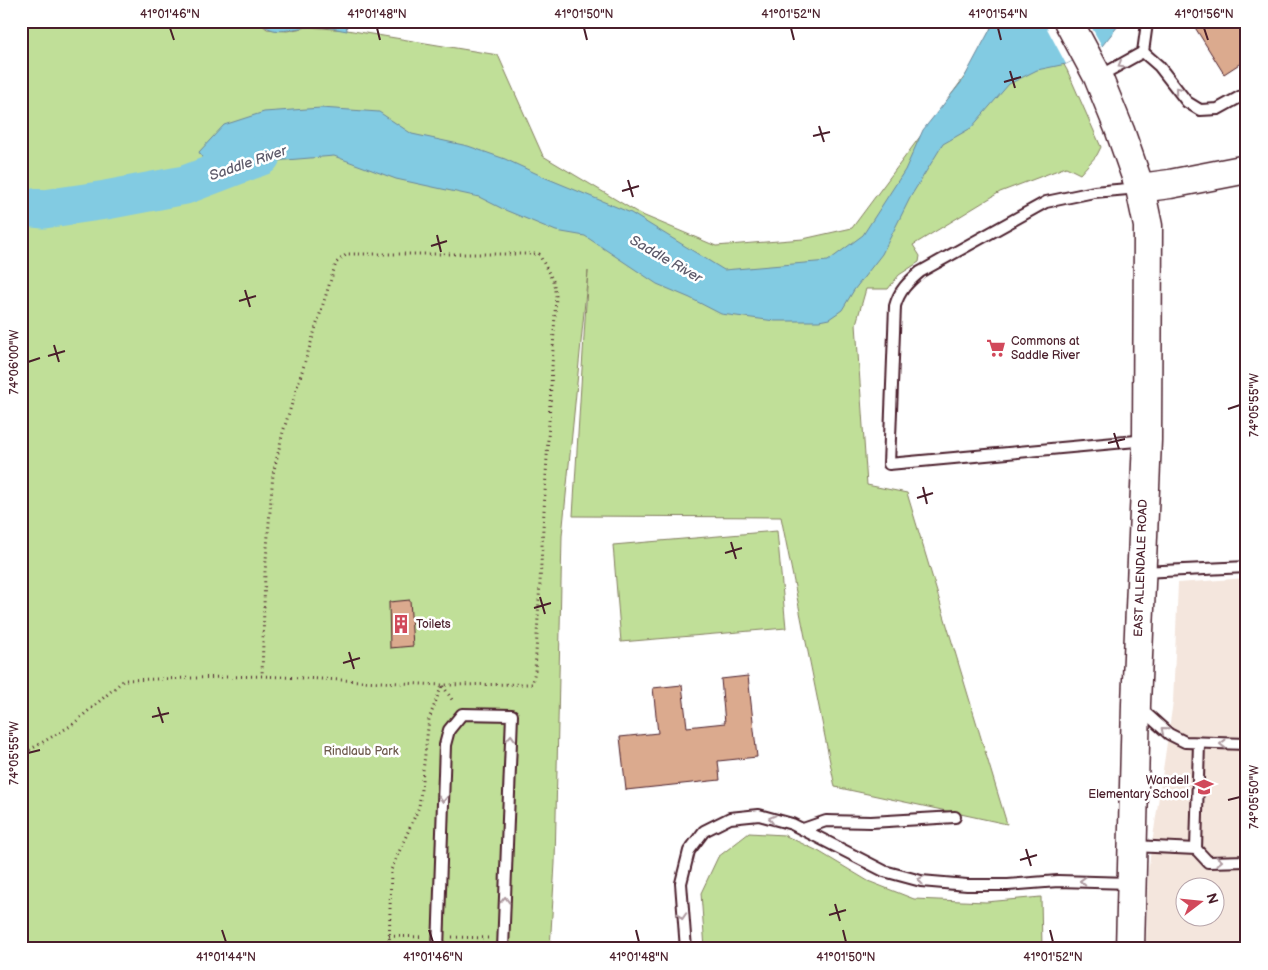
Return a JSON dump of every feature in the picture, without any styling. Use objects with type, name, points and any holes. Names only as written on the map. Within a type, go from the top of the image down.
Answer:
[{"type":"main road","name":"EAST ALLENDALE ROAD","points":[[1068,21],[1093,67],[1140,188],[1148,226],[1147,440],[1136,704],[1130,949]]},
{"type":"main road","points":[[1140,188],[1247,169]]},
{"type":"lane","points":[[1143,52],[1147,23],[1149,21]]},
{"type":"lane","points":[[1093,67],[1143,52]]},
{"type":"lane","points":[[1143,52],[1159,66],[1186,102],[1200,110],[1218,109],[1247,93]]},
{"type":"lane","points":[[1140,188],[1101,191],[1046,202],[920,272],[902,289],[896,306],[889,464],[1147,440]]},
{"type":"lane","points":[[1141,572],[1247,568]]},
{"type":"lane","points":[[1136,704],[1174,737],[1186,742],[1247,744]]},
{"type":"lane","points":[[438,949],[445,745],[449,730],[462,714],[512,715],[503,949]]},
{"type":"lane","points":[[1196,849],[1198,743]]},
{"type":"lane","points":[[686,949],[681,883],[689,850],[704,831],[730,818],[759,816],[792,824],[884,870],[921,881],[975,885],[1008,885],[1058,880],[1132,883]]},
{"type":"lane","points":[[803,829],[826,821],[871,822],[955,817]]},
{"type":"lane","points":[[1133,846],[1196,849],[1208,862],[1247,861]]},
{"type":"path","points":[[21,755],[72,725],[124,680],[262,676],[442,685],[532,684],[535,671],[556,296],[553,281],[539,254],[347,254],[336,263],[283,432],[273,474],[265,572],[262,676]]},
{"type":"path","points":[[389,949],[391,870],[418,807],[430,719],[442,685]]},
{"type":"shaded area","name":"Wandell Elementary School","points":[[1247,578],[1247,949],[1146,949],[1148,871],[1173,702],[1178,583]]},
{"type":"green space","name":"Rindlaub Park","points":[[21,21],[257,21],[267,29],[287,31],[308,27],[347,30],[498,55],[543,156],[640,214],[716,246],[803,239],[852,228],[977,60],[994,21],[1039,21],[1067,70],[1101,147],[1097,155],[1080,174],[1066,167],[1000,192],[913,245],[920,256],[919,262],[899,275],[888,289],[866,289],[856,324],[867,485],[907,493],[1007,824],[835,787],[781,517],[573,516],[588,271],[562,536],[555,863],[550,949],[21,949]]},
{"type":"green space","points":[[777,531],[786,628],[621,642],[613,545]]},
{"type":"green space","points":[[749,833],[784,835],[818,851],[868,881],[914,899],[986,902],[1041,897],[1042,949],[705,949],[701,893],[718,857]]},
{"type":"water","points":[[257,21],[346,21],[347,31],[328,27],[308,27],[282,31],[270,29]]},
{"type":"water","points":[[999,21],[1122,21],[1102,46],[1066,64],[1037,70],[1009,84],[971,128],[943,144],[911,196],[882,254],[854,290],[842,310],[829,319],[819,321],[775,321],[721,314],[657,284],[585,236],[556,231],[479,197],[396,179],[334,156],[274,161],[216,182],[199,152],[224,125],[264,112],[321,108],[379,112],[412,134],[468,146],[505,159],[631,213],[724,270],[828,261],[863,235],[905,170],[923,130],[963,80],[992,26]]},
{"type":"pier","points":[[1043,21],[1088,21],[1102,46],[1066,64]]},
{"type":"building","points":[[1191,21],[1247,21],[1247,59],[1224,74]]},
{"type":"building","name":"Toilets","points":[[410,600],[413,646],[390,648],[389,602]]},
{"type":"building","points":[[748,676],[757,757],[718,761],[720,780],[626,790],[620,737],[658,733],[653,688],[682,685],[687,727],[725,723],[721,679]]},
{"type":"waterway","name":"Saddle River","points":[[21,207],[44,209],[106,200],[185,185],[261,156]]},
{"type":"place","name":"Commons at Saddle River","points":[[996,348]]},
{"type":"place","name":"Toilets","points":[[401,624]]},
{"type":"place","name":"Wandell Elementary School","points":[[1204,787]]}]
